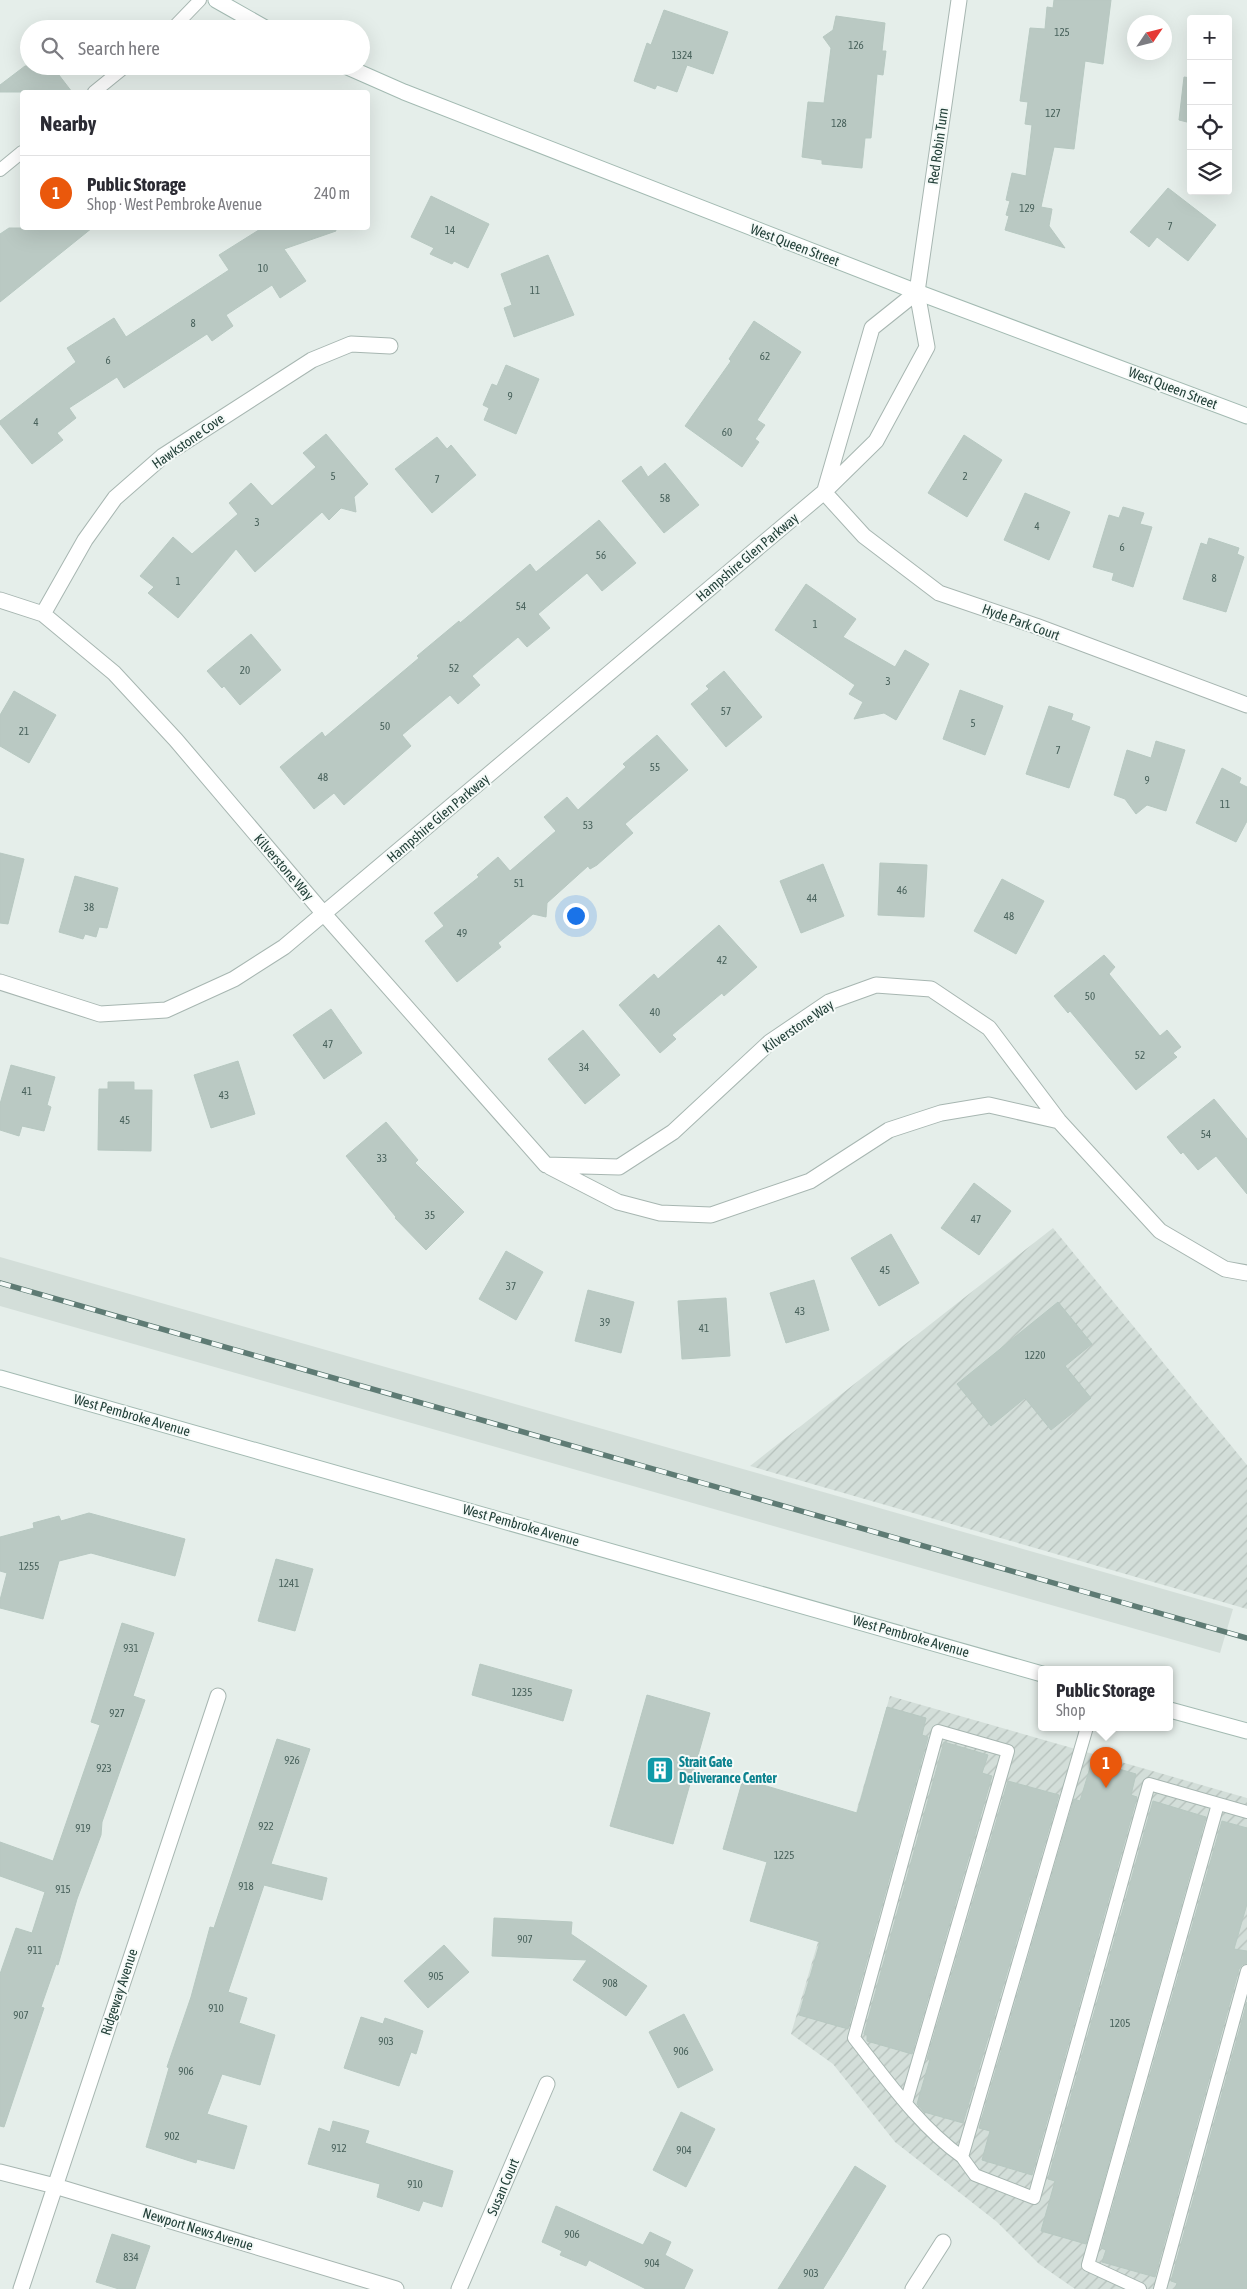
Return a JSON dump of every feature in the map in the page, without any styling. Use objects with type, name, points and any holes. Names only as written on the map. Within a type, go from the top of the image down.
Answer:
[{"type":"street","points":[[216,0],[251,20]]},
{"type":"street","name":"Red Robin Turn","points":[[917,292],[959,0]]},
{"type":"street","name":"West Queen Street","points":[[365,75],[404,92],[917,292],[1247,416]]},
{"type":"street","points":[[824,492],[872,328],[917,292]]},
{"type":"street","name":"Hampshire Glen Parkway","points":[[0,982],[100,1014],[166,1010],[234,979],[284,947],[824,492],[876,441],[927,347],[917,292]]},
{"type":"street","name":"Hawkstone Cove","points":[[43,614],[85,540],[115,498],[162,456],[312,360],[351,344],[390,346]]},
{"type":"street","name":"Hyde Park Court","points":[[824,492],[864,536],[939,593],[1036,626],[1247,705]]},
{"type":"street","name":"Kilverstone Way","points":[[0,600],[43,614],[114,673],[176,740],[324,914],[546,1165],[618,1202],[660,1213],[711,1215],[810,1181],[889,1130],[941,1112],[989,1104],[1059,1121]]},
{"type":"street","name":"Kilverstone Way","points":[[546,1165],[619,1167],[673,1132],[770,1042],[829,1002],[876,985],[931,989],[989,1028],[1059,1121],[1160,1231],[1225,1269],[1247,1273]]},
{"type":"street","name":"West Pembroke Avenue","points":[[0,1378],[1038,1673]]},
{"type":"street","name":"Ridgeway Avenue","points":[[21,2289],[218,1696]]},
{"type":"street","points":[[1173,1711],[1247,1731]]},
{"type":"street","name":"Susan Court","points":[[459,2289],[547,2084]]},
{"type":"street","name":"Newport News Avenue","points":[[0,2172],[55,2186],[389,2288]]},
{"type":"street","points":[[913,2289],[943,2242]]},
{"type":"lane","points":[[181,20],[200,0]]},
{"type":"lane","points":[[96,90],[115,75]]},
{"type":"lane","points":[[0,170],[20,154]]},
{"type":"lane","points":[[906,2103],[1008,1751],[938,1731],[854,2038],[906,2103],[943,2143],[962,2157],[975,2175],[1034,2198],[1149,1784],[1247,1812]]},
{"type":"lane","points":[[962,2157],[1086,1731]]},
{"type":"lane","points":[[1140,2289],[1088,2265],[1218,1804]]},
{"type":"lane","points":[[1160,2289],[1247,1971]]},
{"type":"shaded area","points":[[1053,1228],[1247,1465],[1247,1609],[750,1466]]},
{"type":"shaded area","points":[[0,1257],[1233,1609],[1220,1653],[0,1306]]},
{"type":"shaded area","points":[[890,1696],[1247,1798],[1247,2289],[1075,2289],[1039,2264],[997,2222],[895,2142],[833,2064],[791,2034]]},
{"type":"building","points":[[1054,0],[1111,0],[1103,64],[1085,61],[1074,149],[1054,147],[1041,207],[1052,209],[1049,226],[1065,248],[1005,230],[1009,216],[1006,215],[1010,201],[1006,200],[1012,173],[1026,176],[1032,125],[1025,124],[1028,102],[1020,101],[1030,28],[1045,29],[1047,7],[1053,8]]},
{"type":"building","points":[[664,10],[728,32],[713,74],[687,65],[677,92],[657,85],[655,89],[634,81],[647,43],[651,45]]},
{"type":"building","points":[[836,16],[885,23],[882,51],[886,51],[883,75],[877,74],[871,138],[865,138],[862,168],[822,164],[822,160],[802,157],[808,102],[824,103],[831,48],[823,37],[833,30]]},
{"type":"building","points":[[20,70],[20,75],[59,75],[70,90],[0,92],[0,85]]},
{"type":"building","points":[[1184,77],[1187,77],[1187,122],[1179,120]]},
{"type":"building","points":[[1168,188],[1216,225],[1188,261],[1157,237],[1149,247],[1130,232]]},
{"type":"building","points":[[431,196],[489,224],[468,268],[454,261],[452,264],[430,254],[434,248],[411,237]]},
{"type":"building","points":[[9,228],[20,228],[20,230],[90,230],[0,302],[0,234]]},
{"type":"building","points":[[259,230],[336,231],[284,249],[306,281],[280,298],[272,285],[226,315],[233,326],[212,341],[207,334],[124,388],[117,377],[69,408],[76,418],[57,433],[63,440],[32,464],[0,424],[0,421],[76,362],[67,348],[114,318],[126,337],[229,270],[219,255]]},
{"type":"building","points":[[548,255],[574,315],[514,337],[504,308],[512,305],[501,274]]},
{"type":"building","points":[[754,321],[801,352],[757,420],[765,425],[755,439],[759,442],[742,467],[685,426],[731,361],[729,359]]},
{"type":"building","points":[[506,365],[539,379],[516,434],[484,420],[489,408],[483,405],[492,384],[497,386]]},
{"type":"building","points":[[326,434],[368,484],[354,497],[356,512],[341,508],[329,520],[322,512],[255,572],[236,549],[178,618],[148,593],[154,587],[140,576],[173,537],[192,554],[238,514],[229,503],[251,483],[272,506],[316,467],[303,453]]},
{"type":"building","points":[[964,435],[1002,460],[967,517],[928,493]]},
{"type":"building","points":[[437,437],[447,449],[451,445],[476,475],[432,513],[395,469]]},
{"type":"building","points":[[665,463],[699,505],[664,533],[622,481],[641,466],[648,477]]},
{"type":"building","points":[[1025,493],[1070,512],[1049,560],[1004,540]]},
{"type":"building","points":[[1123,507],[1144,513],[1140,524],[1152,527],[1133,587],[1112,580],[1114,573],[1093,567],[1109,515],[1119,518]]},
{"type":"building","points":[[599,520],[636,563],[602,591],[587,573],[538,614],[550,628],[527,647],[518,637],[472,676],[480,685],[458,704],[450,695],[402,735],[411,746],[344,805],[334,793],[314,809],[280,767],[322,732],[325,737],[419,658],[417,656],[459,621],[460,623],[530,564],[536,572]]},
{"type":"building","points":[[1209,538],[1239,548],[1237,554],[1244,557],[1226,612],[1183,599],[1201,543],[1207,545]]},
{"type":"building","points":[[806,584],[856,619],[843,637],[895,667],[905,650],[929,664],[896,720],[884,713],[854,719],[863,702],[849,694],[855,685],[775,630]]},
{"type":"building","points":[[251,634],[281,670],[240,705],[224,686],[222,688],[207,671]]},
{"type":"building","points":[[724,671],[762,717],[726,747],[691,704],[709,689],[706,686]]},
{"type":"building","points":[[960,690],[1003,706],[985,755],[943,739]]},
{"type":"building","points":[[14,691],[56,715],[29,763],[0,746],[0,715]]},
{"type":"building","points":[[1049,706],[1073,714],[1071,720],[1090,727],[1069,788],[1026,774]]},
{"type":"building","points":[[657,735],[688,770],[625,824],[633,833],[597,865],[590,869],[588,866],[547,903],[546,917],[533,914],[498,943],[501,947],[457,982],[425,941],[444,926],[434,913],[479,877],[477,875],[498,857],[510,871],[556,831],[544,817],[567,797],[578,810],[626,767],[623,764]]},
{"type":"building","points":[[1156,741],[1185,750],[1166,811],[1147,805],[1136,814],[1125,799],[1114,795],[1127,750],[1151,758]]},
{"type":"building","points":[[1222,768],[1241,778],[1239,783],[1247,787],[1247,821],[1236,842],[1196,823]]},
{"type":"building","points":[[0,853],[24,859],[8,924],[0,923]]},
{"type":"building","points":[[880,863],[927,865],[924,917],[878,915]]},
{"type":"building","points":[[823,864],[844,916],[801,933],[780,881]]},
{"type":"building","points":[[75,876],[118,888],[107,928],[99,927],[96,937],[85,934],[83,939],[59,932]]},
{"type":"building","points":[[1002,879],[1044,901],[1016,954],[974,931]]},
{"type":"building","points":[[719,925],[757,967],[724,996],[722,993],[672,1035],[676,1039],[660,1053],[619,1005],[654,974],[658,979]]},
{"type":"building","points":[[1104,955],[1115,967],[1108,975],[1160,1036],[1167,1030],[1181,1047],[1173,1053],[1177,1057],[1136,1090],[1070,1011],[1068,1013],[1054,996]]},
{"type":"building","points":[[331,1009],[362,1053],[324,1079],[293,1035]]},
{"type":"building","points":[[583,1030],[620,1075],[585,1104],[548,1059]]},
{"type":"building","points":[[238,1061],[255,1114],[211,1128],[194,1075]]},
{"type":"building","points":[[11,1065],[55,1077],[47,1105],[51,1107],[44,1131],[22,1126],[19,1136],[0,1130],[0,1104]]},
{"type":"building","points":[[108,1082],[134,1082],[134,1090],[152,1090],[151,1151],[98,1150],[99,1089],[108,1089]]},
{"type":"building","points":[[1214,1099],[1247,1139],[1247,1194],[1216,1156],[1198,1170],[1167,1137]]},
{"type":"building","points":[[386,1122],[418,1160],[415,1163],[464,1212],[426,1250],[395,1218],[346,1156]]},
{"type":"building","points":[[974,1183],[1011,1211],[979,1255],[941,1228]]},
{"type":"building","points":[[891,1234],[919,1283],[879,1306],[851,1258]]},
{"type":"building","points":[[506,1251],[543,1272],[516,1320],[479,1299]]},
{"type":"building","points":[[814,1280],[829,1330],[786,1343],[770,1293]]},
{"type":"building","points":[[588,1290],[634,1302],[621,1353],[575,1341]]},
{"type":"building","points":[[726,1298],[730,1356],[682,1359],[678,1301]]},
{"type":"building","points":[[1058,1302],[1092,1344],[1065,1366],[1091,1398],[1051,1430],[1025,1398],[991,1426],[957,1384]]},
{"type":"building","points":[[89,1513],[185,1539],[175,1576],[91,1553],[59,1561],[43,1619],[0,1608],[0,1600],[7,1573],[0,1571],[0,1537],[34,1528],[33,1523],[59,1516],[61,1521]]},
{"type":"building","points":[[276,1559],[313,1569],[295,1631],[258,1621]]},
{"type":"building","points":[[122,1623],[154,1633],[133,1696],[145,1700],[102,1822],[101,1835],[77,1899],[58,1965],[56,1964],[41,2007],[44,2008],[4,2127],[0,2126],[0,1974],[16,1928],[32,1933],[45,1892],[0,1876],[0,1842],[53,1861],[100,1725],[91,1722]]},
{"type":"building","points":[[480,1664],[572,1690],[563,1721],[472,1695]]},
{"type":"building","name":"Strait Gate Deliverance Center","points":[[647,1695],[710,1713],[673,1844],[610,1826]]},
{"type":"building","points":[[887,1707],[926,1718],[922,1735],[928,1737],[848,2029],[799,2015],[820,1942],[750,1921],[767,1862],[723,1849],[743,1779],[857,1813]]},
{"type":"building","points":[[277,1739],[310,1749],[271,1864],[327,1878],[322,1900],[264,1885],[228,1992],[247,1998],[239,2023],[275,2035],[260,2085],[222,2074],[207,2114],[247,2126],[234,2169],[197,2159],[196,2163],[146,2147],[169,2068],[167,2067],[191,1997],[210,1927],[214,1928]]},
{"type":"building","points":[[944,1742],[988,1755],[982,1773],[992,1776],[912,2054],[867,2041],[867,2035],[864,2034]]},
{"type":"building","points":[[1092,1761],[1136,1774],[1131,1795],[1137,1797],[1032,2175],[982,2160],[990,2131],[979,2128],[1074,1799],[1080,1801]]},
{"type":"building","points":[[1008,1781],[1059,1795],[963,2123],[924,2112],[917,2104],[930,2059],[927,2059]]},
{"type":"building","points":[[1153,1801],[1206,1817],[1086,2244],[1041,2231],[1055,2181],[1048,2179]]},
{"type":"building","points":[[1222,1821],[1247,1828],[1247,1904],[1234,1949],[1247,1951],[1247,1963],[1239,1969],[1155,2277],[1102,2262],[1106,2250],[1101,2248]]},
{"type":"building","points":[[494,1918],[572,1922],[571,1934],[647,1986],[626,2016],[573,1980],[587,1960],[492,1956]]},
{"type":"building","points":[[444,1945],[469,1972],[428,2008],[404,1981]]},
{"type":"building","points":[[1247,2002],[1247,2289],[1175,2289],[1177,2283],[1171,2281]]},
{"type":"building","points":[[684,2014],[713,2070],[678,2088],[649,2032]]},
{"type":"building","points":[[361,2017],[383,2024],[385,2018],[423,2031],[416,2054],[411,2052],[399,2086],[344,2068]]},
{"type":"building","points":[[681,2112],[715,2129],[686,2187],[653,2170]]},
{"type":"building","points":[[333,2121],[369,2131],[365,2143],[453,2171],[442,2207],[423,2201],[419,2211],[377,2197],[380,2184],[308,2164],[319,2128],[330,2132]]},
{"type":"building","points":[[855,2166],[886,2186],[823,2289],[778,2289]]},
{"type":"building","points":[[556,2206],[643,2245],[650,2232],[671,2242],[665,2255],[693,2270],[684,2289],[646,2289],[589,2260],[586,2266],[560,2255],[562,2251],[542,2242]]},
{"type":"building","points":[[112,2234],[150,2246],[135,2289],[119,2289],[96,2282]]},
{"type":"railway","points":[[0,1283],[1247,1638]]},
{"type":"place","name":"Strait Gate Deliverance Center","points":[[660,1770]]},
{"type":"place","name":"Public Storage","points":[[1106,1788]]}]
